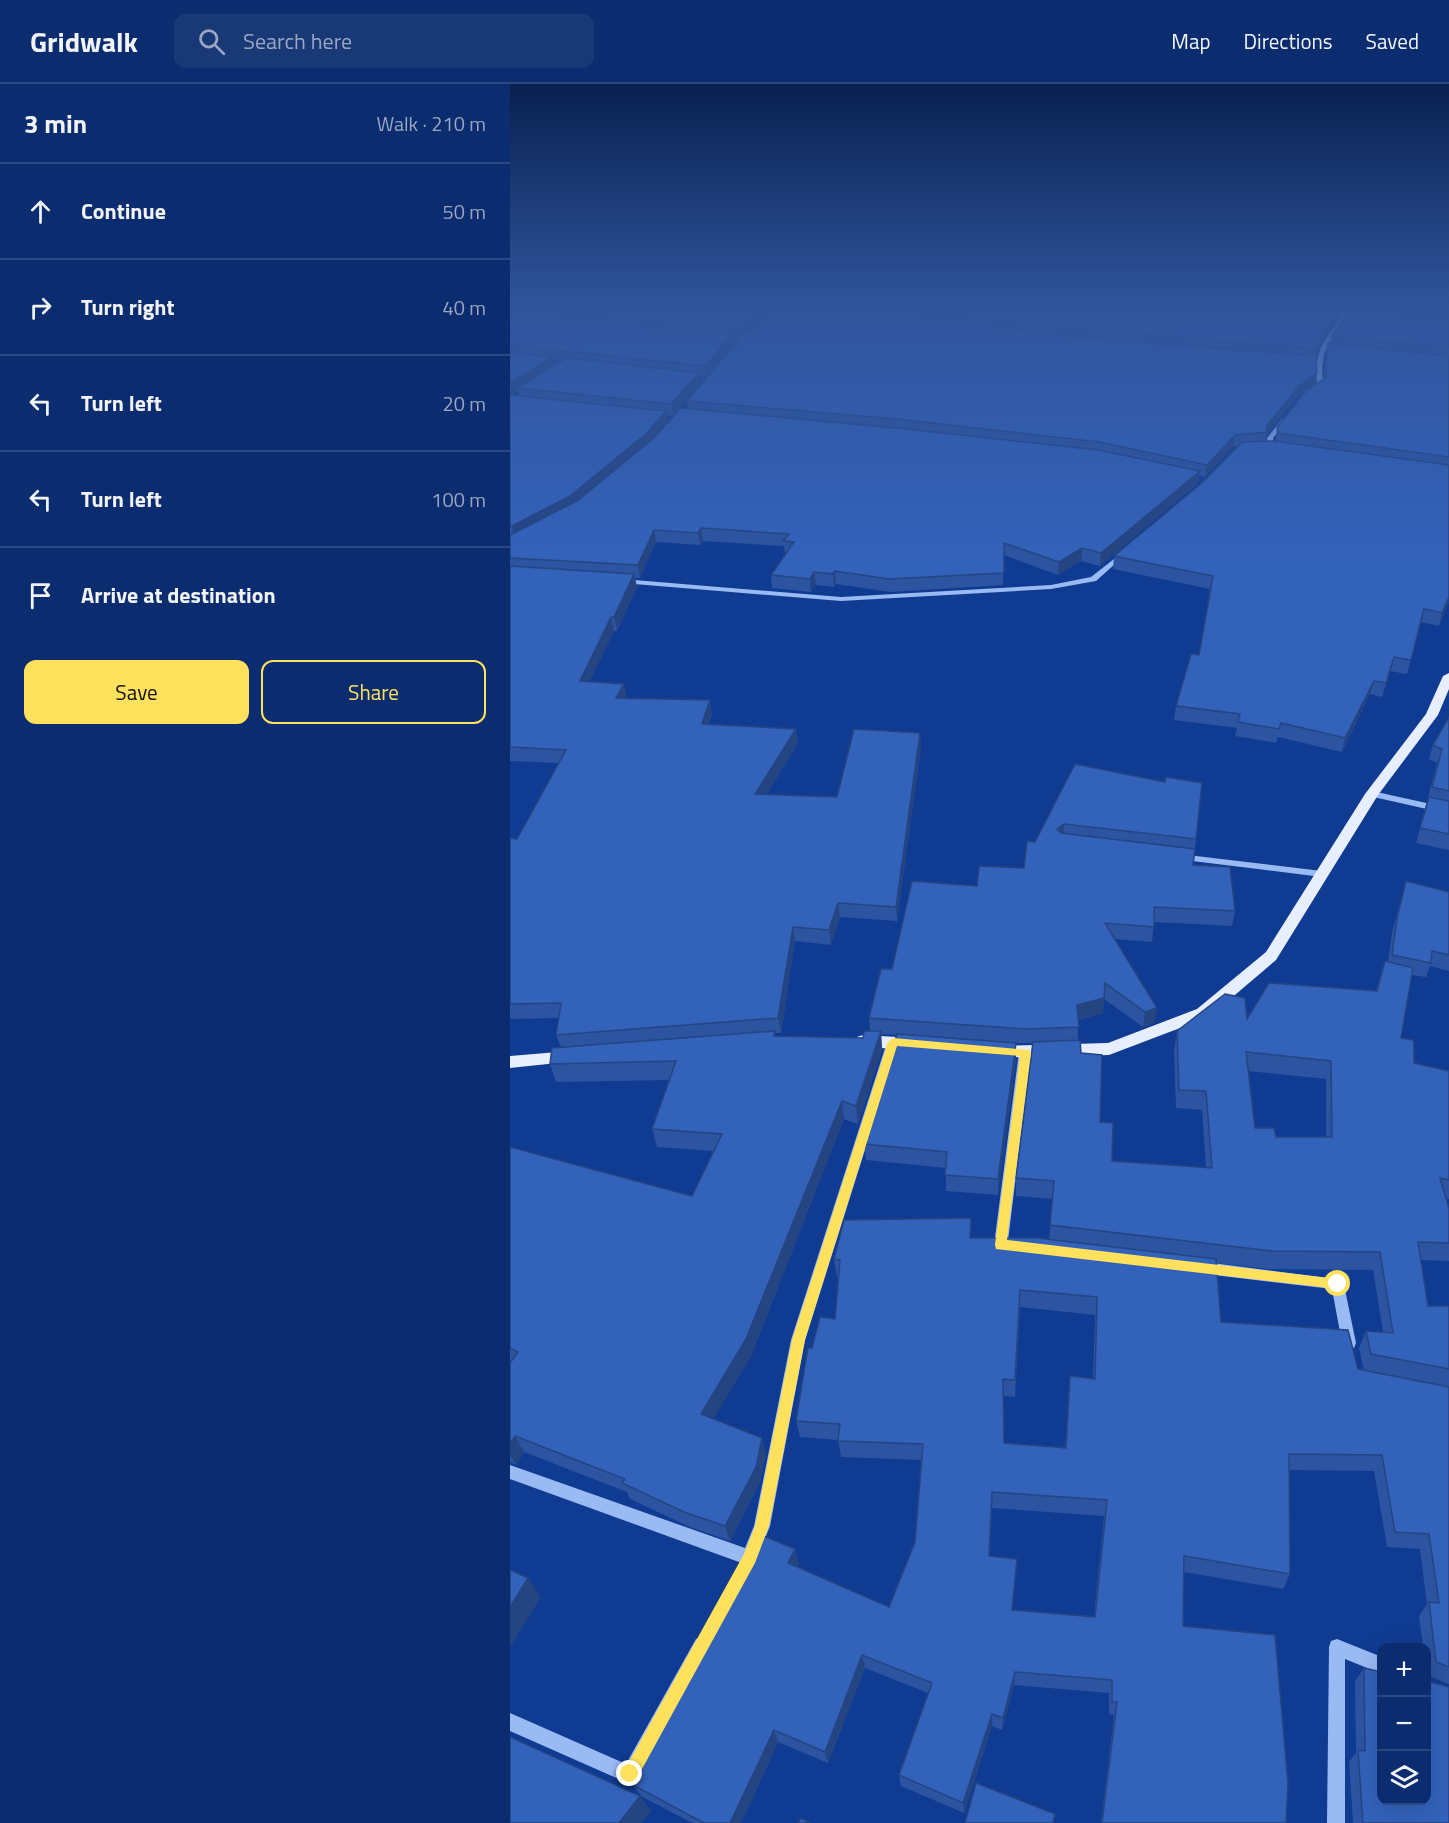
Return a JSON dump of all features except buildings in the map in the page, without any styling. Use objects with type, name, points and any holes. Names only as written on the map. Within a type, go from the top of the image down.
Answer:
[{"type":"main road","points":[[981,1049],[1025,1053],[1109,1049],[1203,1013],[1271,956],[1372,794],[1432,714],[1449,676]]},
{"type":"main road","points":[[849,1040],[926,1045]]},
{"type":"main road","points":[[510,1062],[581,1056]]},
{"type":"street","points":[[1271,448],[1270,438],[1289,415]]},
{"type":"street","points":[[1259,448],[1282,450]]},
{"type":"street","points":[[615,581],[841,598],[1051,587],[1093,579],[1129,549]]},
{"type":"street","points":[[1372,794],[1449,811]]},
{"type":"street","points":[[1169,856],[1322,874]]},
{"type":"street","points":[[739,1578],[750,1558],[762,1526],[798,1340],[893,1042]]},
{"type":"street","points":[[1024,1248],[1001,1245],[1025,1053]]},
{"type":"street","points":[[1187,1266],[1338,1284],[1352,1358]]},
{"type":"street","points":[[510,1472],[750,1558]]},
{"type":"street","points":[[510,1722],[630,1774],[710,1630]]},
{"type":"street","points":[[1336,1823],[1336,1647],[1377,1664]]},
{"type":"route","points":[[630,1774],[750,1558],[762,1526],[798,1340],[893,1042],[1025,1053],[1001,1245],[1338,1284]]}]
